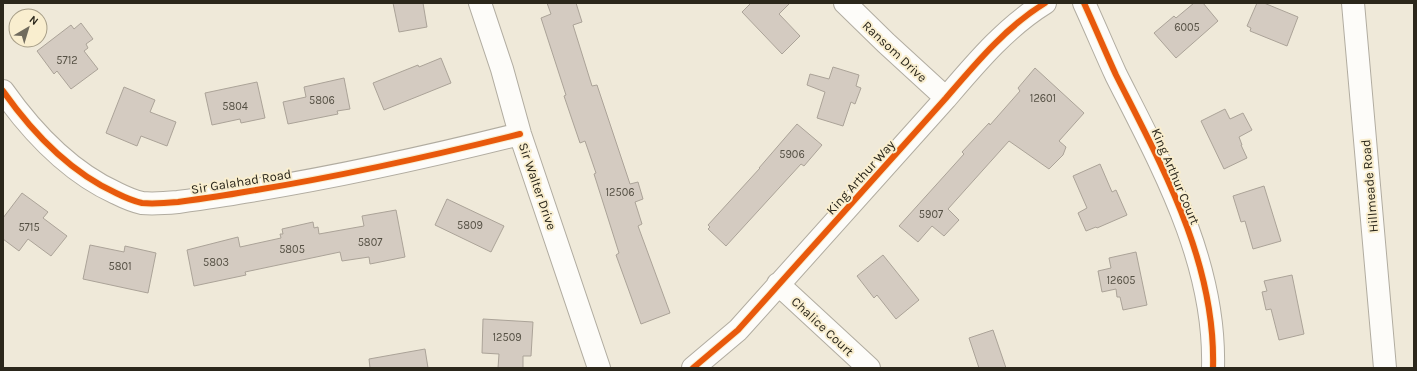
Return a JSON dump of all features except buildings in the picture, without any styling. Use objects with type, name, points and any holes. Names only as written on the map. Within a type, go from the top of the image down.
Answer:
[{"type":"street","name":"Sir Walter Drive","points":[[480,3],[502,69],[520,134],[599,368]]},
{"type":"street","name":"Ransom Drive","points":[[845,3],[946,98]]},
{"type":"street","name":"King Arthur Way","points":[[693,368],[738,330],[980,58],[1020,20],[1046,3]]},
{"type":"street","name":"King Arthur Court","points":[[1084,3],[1116,73],[1159,160],[1186,223],[1199,264],[1210,315],[1213,338],[1213,368]]},
{"type":"street","name":"Hillmeade Road","points":[[1353,3],[1385,368]]},
{"type":"street","name":"Sir Galahad Road","points":[[3,91],[26,120],[68,163],[105,188],[142,203],[164,203],[205,199],[280,187],[433,156],[520,134]]},
{"type":"street","name":"Chalice Court","points":[[778,284],[869,368]]},
{"type":"cycle path","points":[[693,368],[738,330],[992,46],[1017,23],[1045,3]]},
{"type":"cycle path","points":[[1084,3],[1116,75],[1168,180],[1183,216],[1196,253],[1206,290],[1212,329],[1213,368]]},
{"type":"cycle path","points":[[3,91],[26,121],[53,150],[83,174],[99,184],[125,197],[142,203],[178,202],[313,180],[417,159],[520,134]]}]
